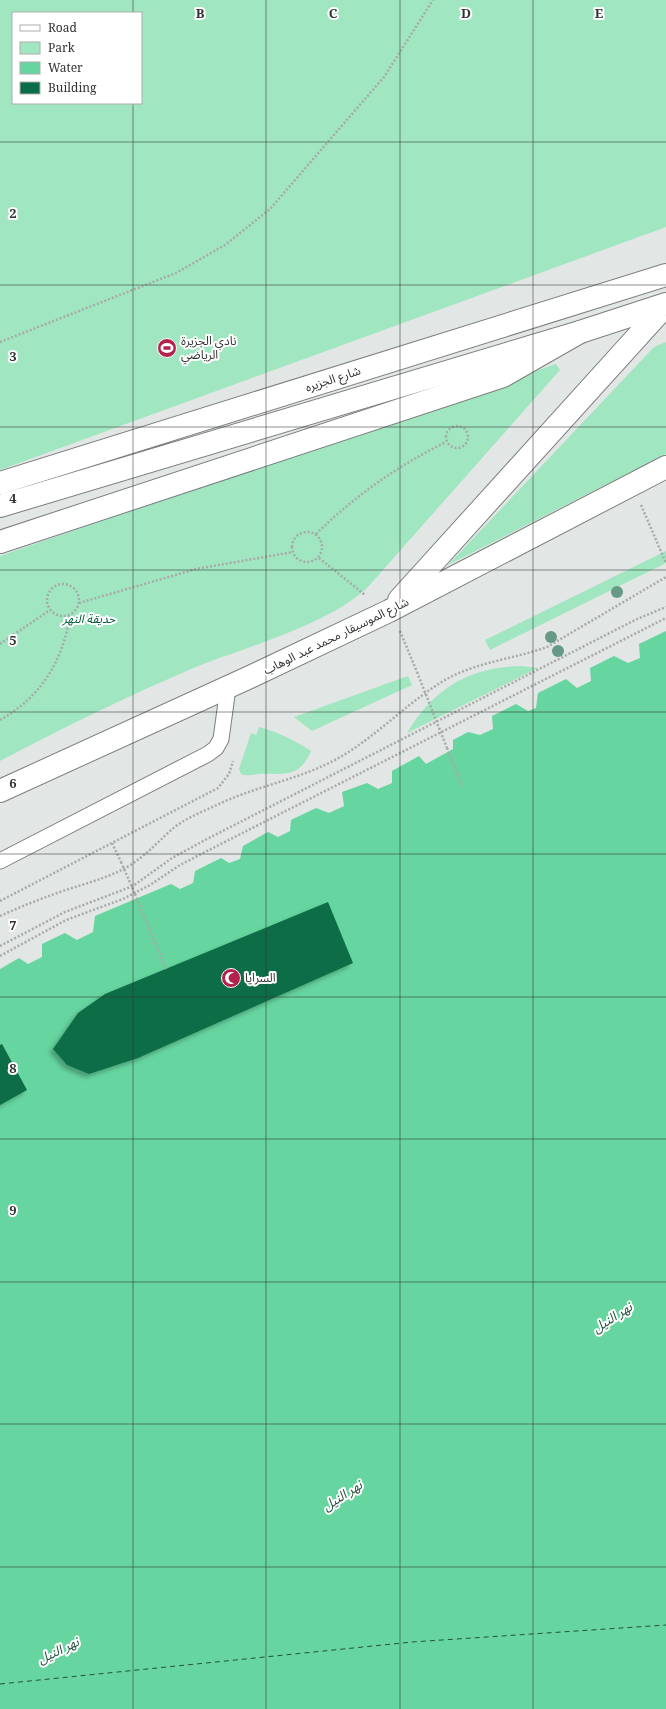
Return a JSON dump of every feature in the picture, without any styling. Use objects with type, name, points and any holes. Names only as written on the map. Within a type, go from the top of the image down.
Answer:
[{"type":"main road","name":"شارع الجزيره","points":[[0,483],[666,274]]},
{"type":"main road","points":[[0,506],[666,305]]},
{"type":"main road","points":[[389,611],[666,305]]},
{"type":"main road","points":[[0,542],[503,376],[580,332]]},
{"type":"main road","name":"شارع الموسيقار محمد عبد الوهاب","points":[[0,791],[228,688],[389,611],[666,467]]},
{"type":"lane","points":[[0,861],[208,754],[216,748],[221,739],[228,688]]},
{"type":"path","points":[[0,342],[176,272],[225,245],[270,209],[354,113],[384,77],[433,0]]},
{"type":"path","points":[[452,426],[457,426],[466,431],[468,441],[461,448],[451,448],[446,442],[446,434],[452,426]]},
{"type":"path","points":[[316,534],[350,502],[376,482],[399,467],[446,442]]},
{"type":"path","points":[[633,485],[666,563]]},
{"type":"path","points":[[305,532],[316,534],[321,539],[322,546],[319,558],[314,562],[301,562],[293,552],[293,541],[296,537],[305,532]]},
{"type":"path","points":[[79,603],[196,569],[293,552]]},
{"type":"path","points":[[319,558],[389,611],[417,672],[462,786]]},
{"type":"path","points":[[0,916],[38,900],[112,875],[144,856],[170,831],[192,817],[230,799],[304,775],[342,756],[373,734],[401,710],[445,680],[486,663],[530,653],[547,647],[666,577]]},
{"type":"path","points":[[56,585],[69,585],[76,589],[79,596],[79,603],[74,612],[63,617],[56,615],[50,610],[47,604],[47,596],[50,590],[56,585]]},
{"type":"path","points":[[0,946],[65,912],[133,886],[172,858],[207,839],[632,622],[666,607]]},
{"type":"path","points":[[0,644],[50,610]]},
{"type":"path","points":[[0,720],[20,708],[45,682],[62,650],[70,615]]},
{"type":"path","points":[[0,956],[66,920],[123,899],[150,885],[180,865],[207,850],[666,618]]},
{"type":"path","points":[[112,843],[166,969]]},
{"type":"green space","name":"نادي الجزيرة الرياضي","points":[[0,0],[666,0],[666,227],[0,470]]},
{"type":"green space","points":[[666,342],[666,454],[448,565],[654,347]]},
{"type":"green space","name":"حديقة النهر","points":[[556,364],[560,370],[367,588],[349,602],[307,625],[191,669],[142,691],[0,761],[0,556]]},
{"type":"green space","points":[[666,551],[666,563],[490,650],[485,640]]},
{"type":"green space","points":[[522,666],[538,668],[407,733],[429,704],[455,683],[486,671],[503,667]]},
{"type":"green space","points":[[408,676],[412,685],[312,731],[294,717]]},
{"type":"green space","points":[[259,727],[286,737],[311,751],[306,760],[301,766],[290,773],[241,774],[239,769],[251,733],[256,735]]},
{"type":"water","name":"نهر النيل","points":[[666,631],[666,1709],[0,1709],[0,969],[19,958],[28,964],[42,957],[42,944],[65,933],[77,940],[93,932],[95,916],[171,884],[180,889],[193,883],[195,871],[221,858],[229,863],[240,859],[243,846],[268,832],[278,837],[290,831],[291,820],[316,808],[329,813],[344,806],[342,792],[367,783],[378,789],[392,783],[392,771],[419,756],[426,764],[453,749],[453,740],[468,732],[480,735],[493,729],[492,716],[516,704],[528,711],[536,708],[538,693],[566,679],[577,688],[591,681],[590,668],[614,656],[628,663],[640,658],[639,644]]},
{"type":"building","name":"السرايا","points":[[328,902],[353,963],[138,1058],[89,1074],[67,1065],[53,1049],[78,1013],[105,994]]},
{"type":"building","points":[[2,1044],[27,1090],[0,1105],[0,1045]]},
{"type":"ferry route","points":[[0,1684],[412,1642],[666,1625]]},
{"type":"place","name":"نادي الجزيرة الرياضي","points":[[167,348]]},
{"type":"place","name":"السرايا","points":[[231,978]]}]
